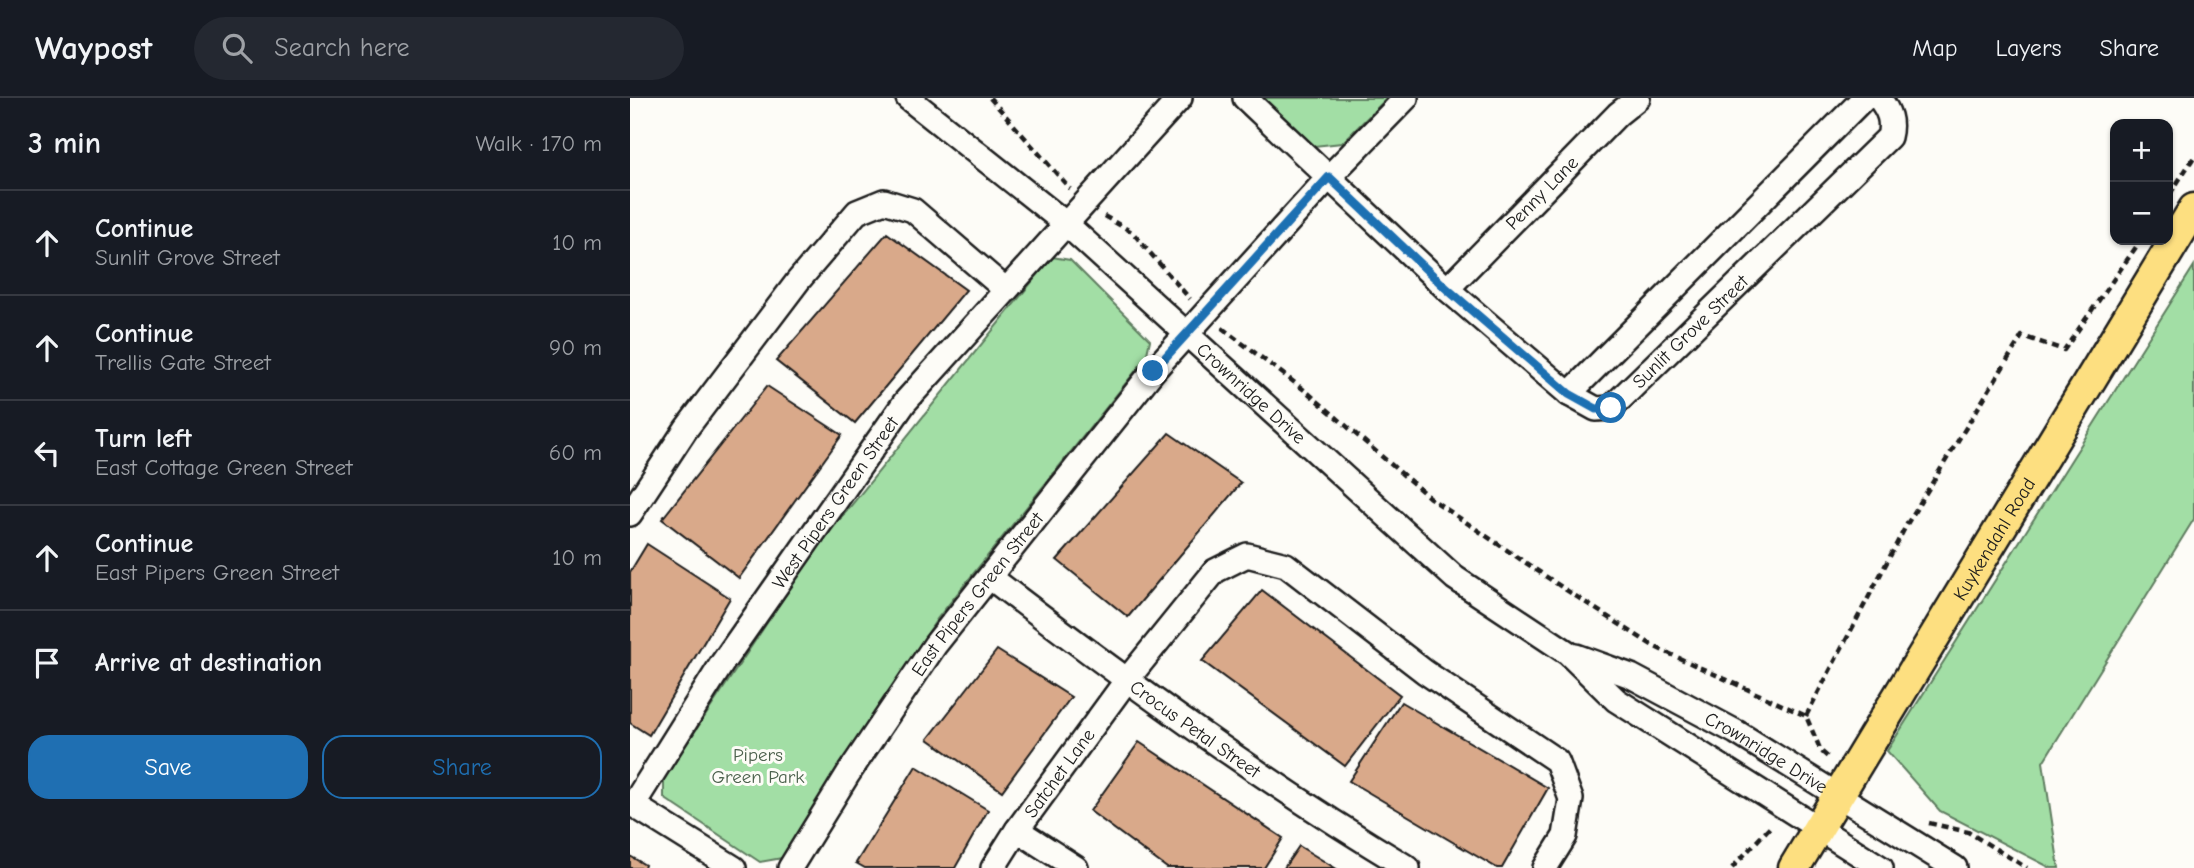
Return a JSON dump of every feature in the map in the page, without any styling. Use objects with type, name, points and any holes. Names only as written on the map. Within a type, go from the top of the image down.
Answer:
[{"type":"main road","name":"Kuykendahl Road","points":[[1794,868],[2194,209]]},
{"type":"street","name":"Crownridge Drive","points":[[908,98],[1065,223],[1455,578],[1568,653],[1616,700],[1881,868]]},
{"type":"street","name":"West Pipers Green Street","points":[[631,804],[723,662],[905,402],[1180,98]]},
{"type":"street","points":[[1245,98],[1447,289],[1569,394]]},
{"type":"street","name":"East Pipers Green Street","points":[[790,868],[848,774],[935,645],[991,578],[1153,371],[1329,177],[1406,98]]},
{"type":"street","name":"Penny Lane","points":[[1447,289],[1618,114],[1638,98]]},
{"type":"street","name":"Sunlit Grove Street","points":[[1864,98],[1569,394],[1596,409],[1611,408],[1889,137],[1892,126],[1888,109],[1879,98]]},
{"type":"street","points":[[630,513],[686,429],[790,292],[857,212],[884,201],[913,210],[1006,290]]},
{"type":"street","name":"Satchet Lane","points":[[993,868],[1017,830],[1126,681],[1214,571],[1247,555],[1286,565],[1425,671],[1557,761],[1571,799],[1565,836],[1545,868]]},
{"type":"street","name":"Crocus Petal Street","points":[[991,578],[1126,681],[1326,819],[1408,868]]},
{"type":"street","name":"Crownridge Drive","points":[[1568,653],[1631,676],[1844,786],[1955,868]]},
{"type":"street","points":[[631,804],[734,868]]},
{"type":"street","points":[[1017,830],[1076,868]]},
{"type":"path","points":[[990,98],[1083,204],[1132,232],[1204,315],[1307,392],[1430,498],[1655,647],[1806,716],[1821,751],[1844,786]]},
{"type":"path","points":[[2173,190],[2194,157]]},
{"type":"path","points":[[1806,716],[1907,524],[2022,336],[2064,350],[2138,245]]},
{"type":"path","points":[[1917,820],[1968,832],[2026,868]]},
{"type":"green space","points":[[1261,98],[1387,98],[1342,143],[1314,146]]},
{"type":"green space","name":"Pipers Green Park","points":[[1052,257],[1070,260],[1150,340],[1146,358],[937,619],[782,858],[760,862],[664,798],[664,778],[816,549]]},
{"type":"green space","points":[[2194,266],[2194,519],[2043,762],[2059,868],[2051,868],[1940,811],[1887,751]]},
{"type":"building","points":[[887,233],[966,290],[855,423],[776,361]]},
{"type":"building","points":[[767,386],[842,435],[739,578],[662,519]]},
{"type":"building","points":[[1169,433],[1241,483],[1128,617],[1057,560]]},
{"type":"building","points":[[647,544],[730,598],[649,735],[630,723],[630,572]]},
{"type":"building","points":[[1262,590],[1400,695],[1345,766],[1202,661]]},
{"type":"building","points":[[997,650],[1071,697],[1002,791],[928,739]]},
{"type":"building","points":[[1401,702],[1548,788],[1502,868],[1497,868],[1349,781]]},
{"type":"building","points":[[1139,742],[1283,838],[1264,868],[1167,868],[1090,811]]},
{"type":"building","points":[[916,766],[988,810],[955,868],[865,868],[856,863]]},
{"type":"building","points":[[1299,846],[1335,868],[1284,868]]},
{"type":"building","points":[[630,856],[645,865],[644,868],[630,868]]},
{"type":"route","points":[[1153,371],[1329,177],[1447,289],[1569,394],[1582,404],[1596,409],[1611,408]]}]
